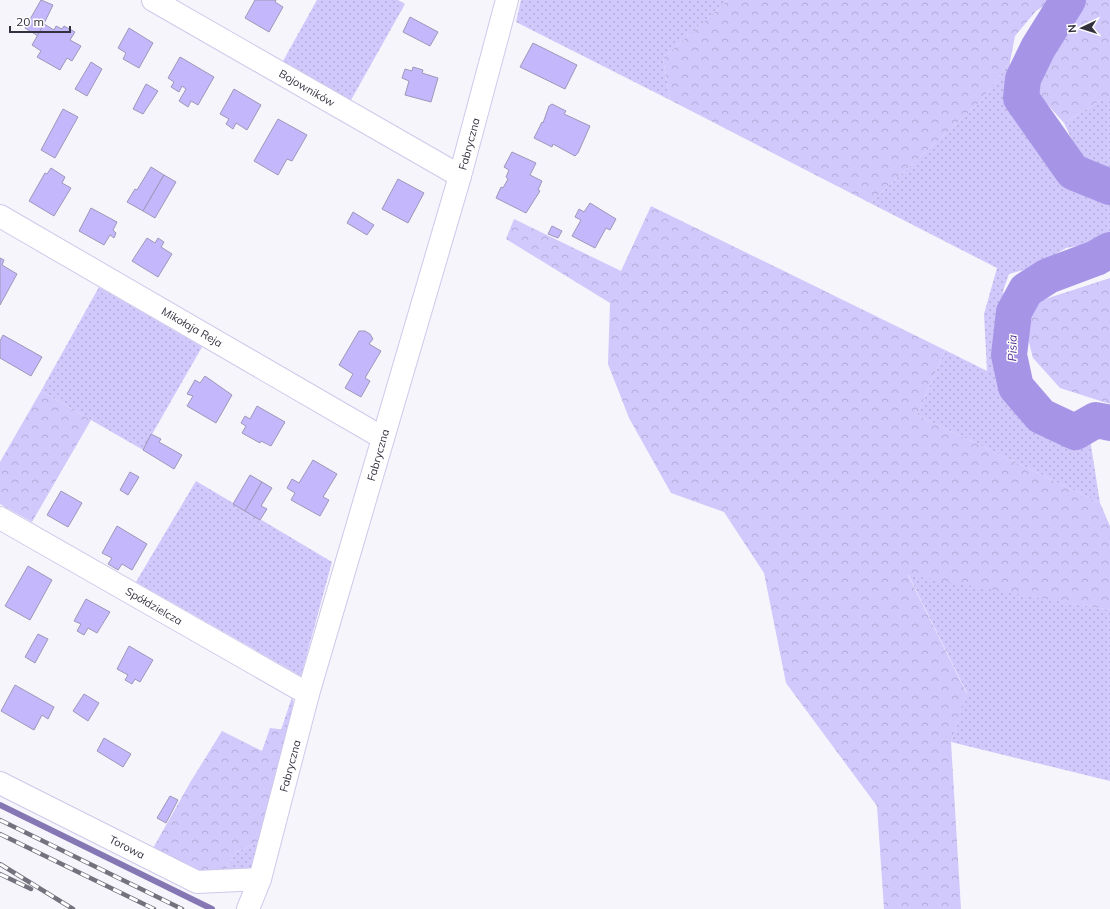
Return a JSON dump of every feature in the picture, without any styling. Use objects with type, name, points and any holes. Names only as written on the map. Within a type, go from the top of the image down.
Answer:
[{"type":"street","name":"Bojowników","points":[[153,0],[460,176]]},
{"type":"street","name":"Fabryczna","points":[[248,909],[260,879],[308,694],[460,176],[507,0]]},
{"type":"street","name":"Mikołaja Reja","points":[[0,216],[383,438]]},
{"type":"street","name":"Spółdzielcza","points":[[0,518],[308,694]]},
{"type":"street","name":"Torowa","points":[[0,783],[197,882],[260,879]]},
{"type":"green space","points":[[317,0],[398,0],[405,4],[351,100],[283,61]]},
{"type":"green space","points":[[521,0],[728,0],[663,58],[670,100],[516,22]]},
{"type":"green space","points":[[728,0],[1053,0],[1036,11],[1015,36],[1010,62],[981,101],[870,203],[670,100],[663,58]]},
{"type":"green space","points":[[1084,0],[1110,0],[1110,100],[1101,100],[1064,123],[1040,96],[1035,87],[1044,64],[1056,41]]},
{"type":"green space","points":[[1010,62],[1008,85],[1059,175],[1088,193],[1109,195],[1110,240],[1066,248],[1034,267],[1009,274],[1003,291],[1005,305],[996,375],[1015,409],[1074,445],[1090,439],[1100,503],[917,415],[945,350],[987,371],[984,314],[997,268],[870,203],[981,101]]},
{"type":"green space","points":[[1101,100],[1110,100],[1110,175],[1092,166],[1086,161],[1077,149],[1064,123]]},
{"type":"green space","points":[[651,206],[945,350],[917,415],[1100,503],[1110,526],[1110,610],[908,575],[967,694],[951,742],[961,909],[884,909],[877,806],[786,683],[764,573],[724,512],[671,493],[629,418],[608,364],[610,303],[506,239],[514,219],[621,271]]},
{"type":"green space","points":[[1110,278],[1110,404],[1060,388],[1033,358],[1023,319],[1033,303]]},
{"type":"green space","points":[[99,287],[202,347],[143,450],[41,391]]},
{"type":"green space","points":[[41,391],[91,420],[32,522],[0,504],[0,462]]},
{"type":"green space","points":[[196,481],[332,562],[301,676],[136,582]]},
{"type":"green space","points":[[908,574],[1110,610],[1110,781],[951,742],[967,693]]},
{"type":"green space","points":[[292,697],[294,704],[287,730],[281,730]]},
{"type":"green space","points":[[270,728],[287,730],[258,843],[236,852],[223,874],[194,872],[152,850],[191,781],[222,731],[262,751]]},
{"type":"green space","points":[[258,843],[252,868],[223,874],[236,852]]},
{"type":"building","points":[[41,0],[53,5],[38,36],[25,28]]},
{"type":"building","points":[[255,0],[276,0],[275,2],[283,7],[269,32],[245,18]]},
{"type":"building","points":[[410,17],[438,32],[430,46],[403,32]]},
{"type":"building","points":[[44,24],[54,30],[56,26],[62,29],[64,26],[75,32],[70,40],[81,46],[72,61],[67,58],[60,70],[37,57],[41,51],[32,45]]},
{"type":"building","points":[[129,28],[153,43],[139,68],[123,59],[126,53],[118,48]]},
{"type":"building","points":[[533,43],[577,65],[565,89],[520,67]]},
{"type":"building","points":[[180,57],[214,77],[198,105],[191,101],[188,107],[179,101],[186,89],[182,86],[179,92],[171,87],[174,82],[168,78]]},
{"type":"building","points":[[91,62],[102,69],[87,96],[75,89]]},
{"type":"building","points":[[413,67],[423,70],[422,73],[438,78],[431,102],[405,95],[409,81],[402,78],[405,69],[412,71]]},
{"type":"building","points":[[146,84],[158,91],[143,114],[133,109]]},
{"type":"building","points":[[234,89],[261,105],[247,130],[236,123],[233,129],[226,124],[229,119],[220,114]]},
{"type":"building","points":[[552,104],[566,111],[564,114],[590,126],[578,153],[575,156],[553,144],[552,147],[534,138],[542,122],[543,123],[549,106]]},
{"type":"building","points":[[63,109],[78,117],[55,158],[41,150]]},
{"type":"building","points":[[278,119],[307,135],[292,161],[287,159],[278,175],[254,161]]},
{"type":"building","points":[[512,152],[536,163],[530,175],[542,181],[538,190],[540,191],[526,213],[496,198],[501,187],[503,188],[508,179],[506,177],[509,170],[504,167]]},
{"type":"building","points":[[151,167],[164,175],[143,211],[127,202],[135,189],[137,190]]},
{"type":"building","points":[[51,168],[65,177],[62,183],[71,188],[54,216],[29,201],[45,173],[47,174]]},
{"type":"building","points":[[164,175],[176,182],[155,218],[143,211]]},
{"type":"building","points":[[398,179],[424,193],[408,223],[382,209]]},
{"type":"building","points":[[590,203],[616,219],[610,230],[606,228],[595,248],[572,236],[581,220],[575,217],[579,209],[584,212]]},
{"type":"building","points":[[91,208],[117,222],[113,230],[116,233],[114,238],[110,235],[104,245],[79,231]]},
{"type":"building","points":[[353,212],[374,225],[367,235],[347,223]]},
{"type":"building","points":[[552,226],[562,231],[558,238],[548,234]]},
{"type":"building","points":[[147,238],[155,243],[158,238],[164,242],[161,247],[172,254],[158,277],[132,261]]},
{"type":"building","points":[[0,258],[4,260],[2,265],[17,274],[0,305]]},
{"type":"building","points":[[359,331],[365,331],[370,334],[373,339],[369,344],[381,351],[365,378],[370,381],[361,397],[345,388],[353,374],[339,365]]},
{"type":"building","points":[[3,335],[42,357],[31,376],[0,358],[0,341]]},
{"type":"building","points":[[205,376],[232,395],[216,423],[187,406],[193,396],[187,394],[195,380],[200,383]]},
{"type":"building","points":[[257,406],[285,422],[271,446],[261,441],[260,443],[242,433],[246,426],[241,423],[245,416],[250,419]]},
{"type":"building","points":[[151,434],[161,439],[159,442],[182,455],[174,469],[143,450]]},
{"type":"building","points":[[313,460],[337,474],[323,497],[329,500],[320,516],[291,500],[295,493],[287,488],[292,479],[299,483]]},
{"type":"building","points":[[130,472],[139,477],[128,495],[120,490]]},
{"type":"building","points":[[250,475],[262,482],[245,511],[233,504]]},
{"type":"building","points":[[262,482],[272,488],[261,506],[267,509],[260,520],[245,511]]},
{"type":"building","points":[[61,491],[82,503],[68,527],[47,515]]},
{"type":"building","points":[[117,526],[147,544],[132,570],[122,564],[118,570],[108,564],[112,558],[102,553]]},
{"type":"building","points":[[28,566],[52,580],[30,620],[5,606]]},
{"type":"building","points":[[86,599],[110,612],[97,633],[88,628],[84,635],[77,631],[81,624],[74,621]]},
{"type":"building","points":[[38,634],[48,639],[35,663],[25,657]]},
{"type":"building","points":[[129,646],[153,660],[140,682],[135,679],[132,684],[125,680],[128,675],[117,669]]},
{"type":"building","points":[[15,685],[54,707],[48,719],[42,715],[34,730],[1,711]]},
{"type":"building","points":[[84,694],[99,703],[88,721],[73,711]]},
{"type":"building","points":[[104,738],[131,754],[123,767],[97,751]]},
{"type":"building","points":[[170,796],[178,800],[166,823],[157,818]]},
{"type":"waterway","name":"Pisia","points":[[1068,0],[1038,48],[1023,79],[1021,98],[1073,172],[1110,187]]},
{"type":"waterway","name":"Pisia","points":[[1110,250],[1096,258],[1048,276],[1026,290],[1014,312],[1009,355],[1016,387],[1041,416],[1075,432],[1096,420],[1110,423]]},
{"type":"waterway","points":[[0,805],[212,909]]},
{"type":"railway","points":[[0,820],[182,909]]},
{"type":"railway","points":[[0,834],[154,909]]},
{"type":"railway","points":[[0,864],[73,909]]},
{"type":"railway","points":[[0,874],[31,889]]}]
